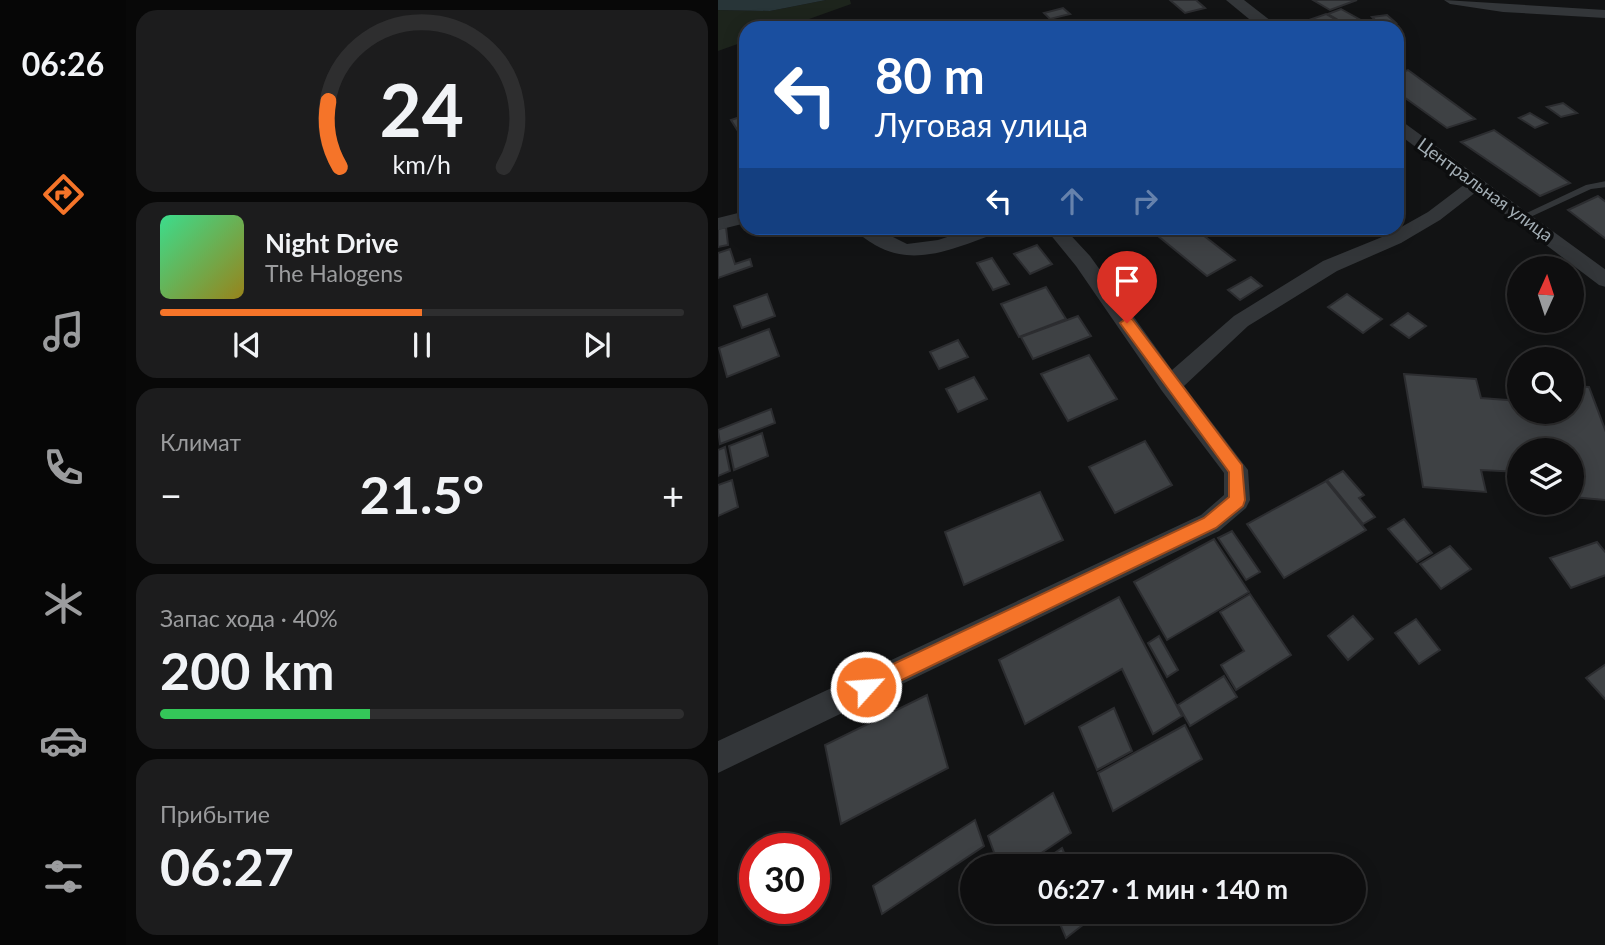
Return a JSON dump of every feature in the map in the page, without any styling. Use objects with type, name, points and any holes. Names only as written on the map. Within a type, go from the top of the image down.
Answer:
[{"type":"street","points":[[1234,0],[1262,21]]},
{"type":"street","points":[[1450,0],[1503,8],[1605,14]]},
{"type":"street","name":"Центральная улица","points":[[1404,130],[1523,216],[1605,281]]},
{"type":"street","points":[[1404,233],[1434,216],[1476,184]]},
{"type":"street","points":[[718,224],[739,219]]},
{"type":"street","points":[[872,235],[906,251],[949,243],[972,235]]},
{"type":"street","points":[[718,757],[1210,523],[1237,500],[1237,470],[1170,385],[1083,261],[1060,235]]},
{"type":"street","points":[[1170,385],[1241,321],[1330,266],[1401,235]]},
{"type":"lane","points":[[1523,216],[1590,187],[1605,184]]},
{"type":"shaded area","points":[[718,0],[826,0],[770,11],[718,10]]},
{"type":"shaded area","points":[[826,0],[850,0],[851,4],[804,21],[739,21],[739,44],[718,51],[718,10],[770,11]]},
{"type":"building","points":[[1170,0],[1196,0],[1205,8],[1185,13]]},
{"type":"building","points":[[1313,0],[1357,0],[1330,10]]},
{"type":"building","points":[[1063,8],[1070,14],[1050,19],[1044,13]]},
{"type":"building","points":[[1341,9],[1359,19],[1340,21],[1328,14]]},
{"type":"building","points":[[1326,14],[1338,21],[1306,21]]},
{"type":"building","points":[[1387,15],[1394,21],[1376,21],[1372,17]]},
{"type":"building","points":[[1408,70],[1475,119],[1447,128],[1404,97],[1404,71]]},
{"type":"building","points":[[1563,103],[1577,113],[1561,117],[1547,107]]},
{"type":"building","points":[[1530,113],[1547,123],[1535,128],[1519,118]]},
{"type":"building","points":[[739,117],[739,131],[738,131],[731,120]]},
{"type":"building","points":[[1494,130],[1570,183],[1540,196],[1461,142]]},
{"type":"building","points":[[1598,196],[1606,202],[1606,239],[1568,210]]},
{"type":"building","points":[[726,227],[728,245],[718,247],[718,229]]},
{"type":"building","points":[[1203,235],[1235,260],[1207,276],[1158,236]]},
{"type":"building","points":[[1037,245],[1052,264],[1030,274],[1014,254]]},
{"type":"building","points":[[730,249],[735,264],[750,259],[752,266],[718,278],[718,253]]},
{"type":"building","points":[[992,258],[1009,284],[993,290],[977,263]]},
{"type":"building","points":[[1251,277],[1262,286],[1240,300],[1228,290]]},
{"type":"building","points":[[1046,287],[1066,319],[1019,337],[1001,304]]},
{"type":"building","points":[[767,294],[775,316],[742,328],[734,306]]},
{"type":"building","points":[[1347,294],[1382,319],[1363,333],[1328,307]]},
{"type":"building","points":[[1408,313],[1426,326],[1409,338],[1391,325]]},
{"type":"building","points":[[1078,316],[1091,336],[1033,359],[1021,337]]},
{"type":"building","points":[[769,329],[779,356],[727,377],[719,348]]},
{"type":"building","points":[[958,340],[968,357],[939,369],[930,352]]},
{"type":"building","points":[[1089,355],[1117,399],[1068,421],[1041,374]]},
{"type":"building","points":[[1404,374],[1476,379],[1481,398],[1507,400],[1507,424],[1584,424],[1584,387],[1589,387],[1606,432],[1606,500],[1584,498],[1584,438],[1507,438],[1507,471],[1481,470],[1486,492],[1423,487]]},
{"type":"building","points":[[974,377],[987,399],[958,412],[946,389]]},
{"type":"building","points":[[771,409],[775,423],[720,444],[718,430]]},
{"type":"building","points":[[762,433],[768,456],[734,470],[729,446]]},
{"type":"building","points":[[1145,441],[1172,485],[1115,513],[1089,467]]},
{"type":"building","points":[[725,447],[730,471],[718,476],[718,450]]},
{"type":"building","points":[[1343,471],[1364,495],[1359,498],[1375,517],[1363,524],[1327,480]]},
{"type":"building","points":[[732,480],[738,507],[718,516],[718,485]]},
{"type":"building","points":[[1326,481],[1366,530],[1284,578],[1247,524]]},
{"type":"building","points":[[1040,492],[1063,540],[964,585],[945,532]]},
{"type":"building","points":[[1404,519],[1432,553],[1417,562],[1388,529]]},
{"type":"building","points":[[1232,531],[1260,572],[1246,580],[1218,538]]},
{"type":"building","points":[[1214,539],[1249,592],[1167,640],[1134,582]]},
{"type":"building","points":[[1597,542],[1606,553],[1606,575],[1571,588],[1550,558]]},
{"type":"building","points":[[1450,546],[1471,569],[1441,589],[1420,564]]},
{"type":"building","points":[[1250,594],[1291,655],[1236,690],[1221,665],[1244,651],[1220,612]]},
{"type":"building","points":[[1119,597],[1182,716],[1153,734],[1122,669],[1025,724],[999,660]]},
{"type":"building","points":[[1353,616],[1373,639],[1348,660],[1328,636]]},
{"type":"building","points":[[1416,619],[1440,650],[1419,664],[1395,633]]},
{"type":"building","points":[[1159,636],[1178,670],[1167,677],[1148,643]]},
{"type":"building","points":[[1606,664],[1606,700],[1586,678]]},
{"type":"building","points":[[1224,676],[1237,697],[1190,726],[1178,705]]},
{"type":"building","points":[[927,695],[948,768],[841,824],[825,745]]},
{"type":"building","points":[[1114,708],[1132,751],[1097,770],[1079,727]]},
{"type":"building","points":[[1185,725],[1202,759],[1113,811],[1098,773]]},
{"type":"building","points":[[1053,793],[1071,833],[1040,854],[995,854],[988,836]]},
{"type":"building","points":[[975,820],[984,846],[972,854],[960,854],[960,862],[882,914],[873,886]]},
{"type":"building","points":[[1062,848],[1065,854],[1053,854]]},
{"type":"building","points":[[1060,924],[1084,924],[1066,938]]},
{"type":"route","points":[[866,687],[1210,523],[1237,500],[1237,470],[1170,385],[1127,323]]}]
